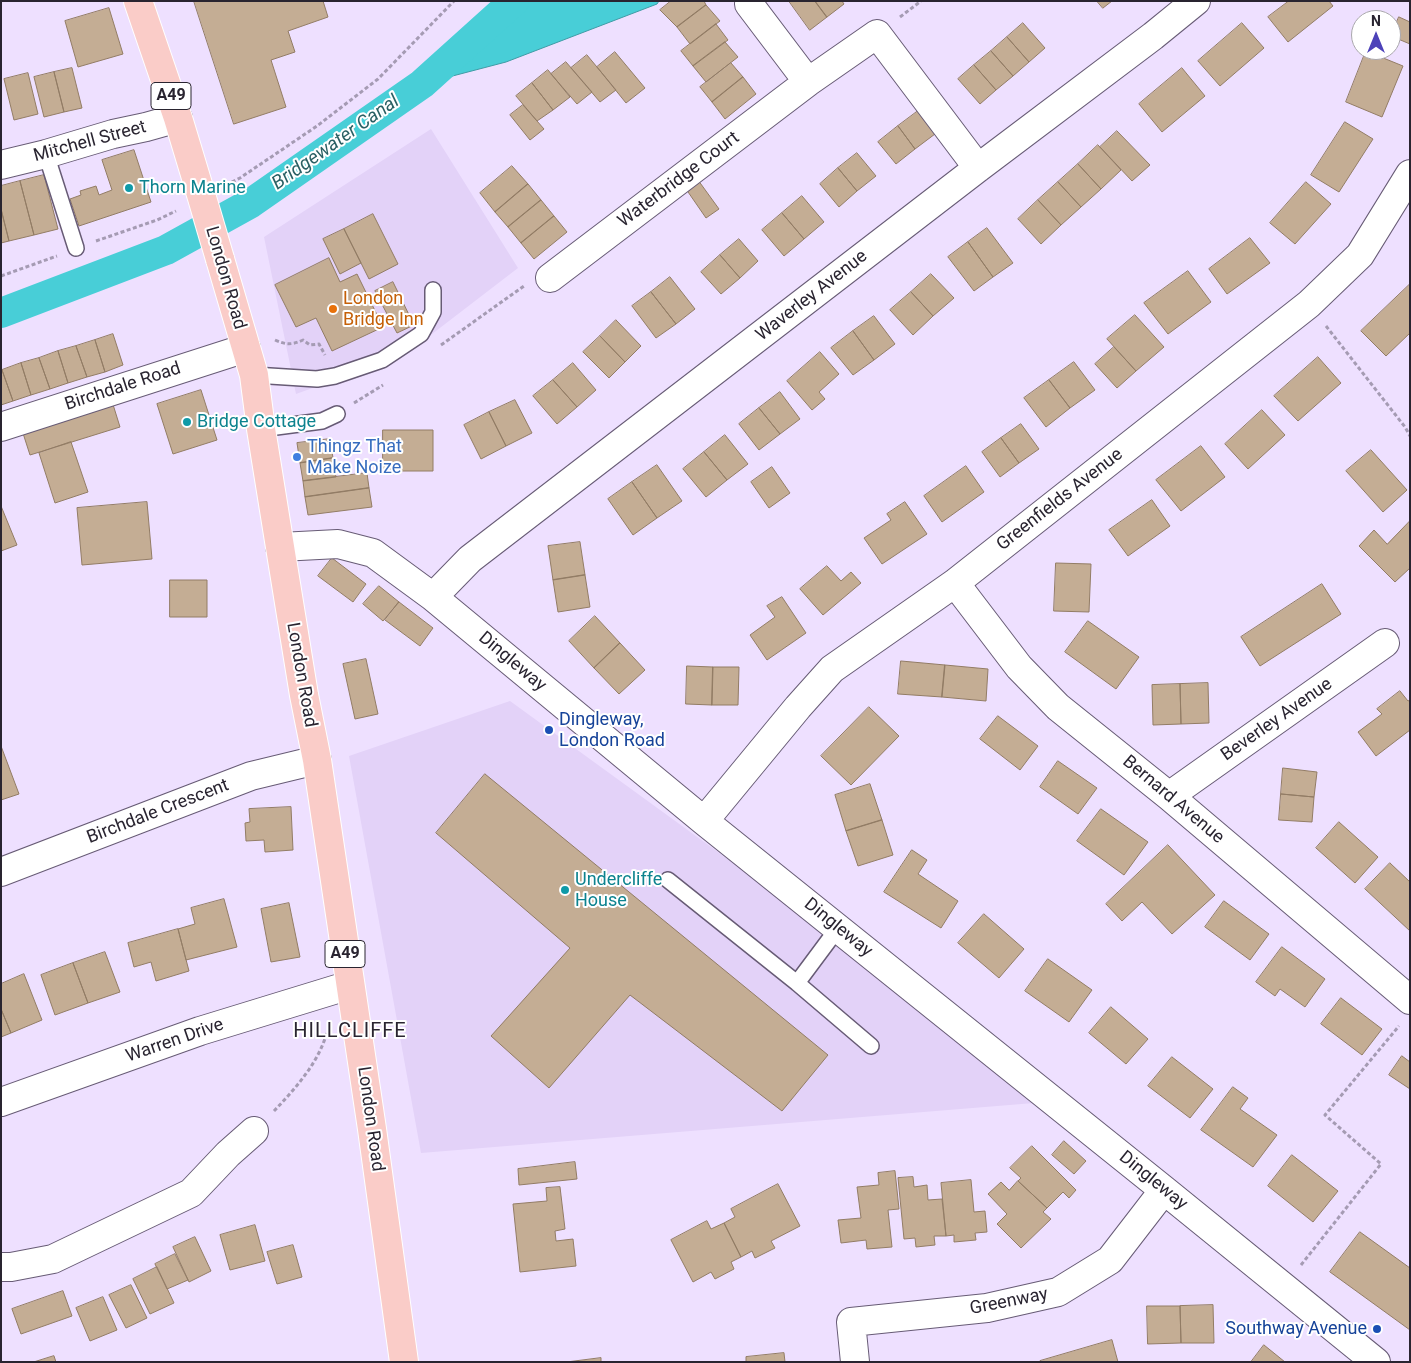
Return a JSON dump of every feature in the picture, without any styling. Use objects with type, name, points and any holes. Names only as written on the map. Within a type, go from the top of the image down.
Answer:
[{"type":"highway","name":"London Road","points":[[138,1],[202,195],[254,375],[304,695],[317,760],[372,1129],[404,1362]]},
{"type":"street","name":"Waverley Avenue","points":[[433,597],[470,559],[978,168],[1153,36],[1196,1]]},
{"type":"street","points":[[749,4],[808,82]]},
{"type":"street","name":"Waterbridge Court","points":[[550,278],[808,82],[877,34],[978,168]]},
{"type":"street","name":"Mitchell Street","points":[[1,165],[178,118]]},
{"type":"street","name":"Greenfields Avenue","points":[[704,820],[798,706],[832,669],[955,583],[1309,304],[1360,255],[1410,174]]},
{"type":"street","name":"Birchdale Road","points":[[1,427],[246,348]]},
{"type":"street","name":"Dingleway","points":[[280,547],[338,544],[373,553],[433,597],[704,820],[1376,1362]]},
{"type":"street","name":"Bernard Avenue","points":[[955,583],[1018,667],[1058,706],[1169,796],[1407,1010]]},
{"type":"street","name":"Beverley Avenue","points":[[1169,796],[1385,643]]},
{"type":"street","name":"Birchdale Crescent","points":[[1,872],[251,776],[317,760]]},
{"type":"street","name":"Warren Drive","points":[[1,1102],[200,1031],[350,985]]},
{"type":"street","points":[[1,1267],[11,1267],[53,1259],[191,1193],[228,1154],[254,1131]]},
{"type":"street","name":"Greenway","points":[[855,1362],[851,1322],[987,1308],[1058,1292],[1110,1260],[1164,1190]]},
{"type":"lane","points":[[46,154],[76,248]]},
{"type":"lane","points":[[254,375],[317,379],[335,376],[382,360],[421,334],[433,312],[433,290]]},
{"type":"lane","points":[[261,429],[322,421],[337,414]]},
{"type":"lane","points":[[668,880],[797,983],[871,1046]]},
{"type":"lane","points":[[797,983],[838,928]]},
{"type":"path","points":[[1,276],[157,220],[202,195],[240,178],[317,126],[378,79],[454,1]]},
{"type":"path","points":[[1309,304],[1410,436]]},
{"type":"path","points":[[275,340],[288,344],[294,344],[303,340]]},
{"type":"path","points":[[1284,1287],[1380,1164],[1325,1115],[1407,1010]]},
{"type":"path","points":[[254,1131],[307,1073],[324,1044],[328,1028]]},
{"type":"shaded area","points":[[514,1],[659,1],[657,4],[506,62],[422,84]]},
{"type":"shaded area","points":[[431,129],[518,268],[406,354],[296,394],[264,237]]},
{"type":"shaded area","points":[[510,701],[890,977],[1034,1103],[421,1153],[349,756]]},
{"type":"building","points":[[194,1],[323,1],[328,17],[288,31],[295,52],[271,60],[286,107],[234,124]]},
{"type":"building","points":[[671,1],[704,1],[706,5],[677,27],[660,10]]},
{"type":"building","points":[[789,1],[815,1],[827,17],[810,30]]},
{"type":"building","points":[[815,1],[842,1],[844,4],[827,17]]},
{"type":"building","points":[[1097,1],[1112,1],[1103,8]]},
{"type":"building","points":[[1289,1],[1329,1],[1333,6],[1288,42],[1268,17]]},
{"type":"building","points":[[706,5],[720,21],[690,44],[677,27]]},
{"type":"building","points":[[109,8],[123,54],[78,67],[65,21]]},
{"type":"building","points":[[1401,18],[1410,22],[1410,44],[1401,40]]},
{"type":"building","points":[[1023,23],[1045,48],[1029,62],[1007,37]]},
{"type":"building","points":[[1242,23],[1264,48],[1220,86],[1198,61]]},
{"type":"building","points":[[716,24],[728,40],[693,66],[681,51]]},
{"type":"building","points":[[1007,37],[1029,62],[1013,76],[991,51]]},
{"type":"building","points":[[725,42],[738,57],[706,82],[693,66]]},
{"type":"building","points":[[991,51],[1013,76],[996,90],[974,65]]},
{"type":"building","points":[[615,52],[645,88],[626,103],[597,67]]},
{"type":"building","points":[[587,55],[616,90],[600,102],[571,68]]},
{"type":"building","points":[[1362,60],[1388,60],[1403,66],[1382,117],[1346,102]]},
{"type":"building","points":[[566,62],[592,92],[577,104],[551,74]]},
{"type":"building","points":[[731,63],[743,77],[712,102],[700,87]]},
{"type":"building","points":[[974,65],[996,90],[980,104],[958,79]]},
{"type":"building","points":[[72,68],[82,108],[64,112],[54,72]]},
{"type":"building","points":[[1182,68],[1205,96],[1162,132],[1139,104]]},
{"type":"building","points":[[548,70],[570,97],[553,110],[532,83]]},
{"type":"building","points":[[54,72],[64,112],[44,117],[34,77]]},
{"type":"building","points":[[28,73],[38,114],[14,120],[4,79]]},
{"type":"building","points":[[743,77],[756,94],[725,119],[712,102]]},
{"type":"building","points":[[532,83],[553,110],[537,121],[516,96]]},
{"type":"building","points":[[523,105],[544,129],[530,140],[510,115]]},
{"type":"building","points":[[918,111],[935,134],[915,149],[898,126]]},
{"type":"building","points":[[1345,122],[1373,139],[1339,192],[1311,175]]},
{"type":"building","points":[[898,126],[915,149],[896,164],[878,142]]},
{"type":"building","points":[[1117,131],[1150,165],[1132,181],[1100,147]]},
{"type":"building","points":[[1098,145],[1121,170],[1101,189],[1078,164]]},
{"type":"building","name":"Thorn Marine","points":[[134,150],[151,202],[79,226],[70,199],[81,195],[80,191],[96,186],[99,195],[112,190],[102,160]]},
{"type":"building","points":[[857,153],[876,176],[857,191],[838,168]]},
{"type":"building","points":[[1078,164],[1101,189],[1081,207],[1058,182]]},
{"type":"building","points":[[512,166],[528,184],[495,212],[480,193]]},
{"type":"building","points":[[838,168],[857,191],[839,207],[820,184]]},
{"type":"building","points":[[44,175],[58,229],[34,235],[20,181]]},
{"type":"building","points":[[698,180],[719,209],[706,218],[686,189]]},
{"type":"building","points":[[20,181],[34,235],[9,241],[1,209],[1,186]]},
{"type":"building","points":[[1058,182],[1081,207],[1061,225],[1038,200]]},
{"type":"building","points":[[1306,182],[1331,204],[1295,244],[1270,223]]},
{"type":"building","points":[[528,184],[541,200],[508,227],[495,212]]},
{"type":"building","points":[[802,196],[824,222],[804,239],[782,213]]},
{"type":"building","points":[[541,200],[554,216],[521,243],[508,227]]},
{"type":"building","points":[[1038,200],[1061,225],[1041,244],[1018,219]]},
{"type":"building","points":[[1,209],[9,241],[1,243]]},
{"type":"building","points":[[782,213],[804,239],[784,256],[762,230]]},
{"type":"building","points":[[373,214],[398,264],[369,279],[344,229]]},
{"type":"building","points":[[554,216],[567,232],[534,259],[521,243]]},
{"type":"building","points":[[987,228],[1013,263],[993,277],[968,242]]},
{"type":"building","points":[[344,229],[361,263],[340,274],[323,239]]},
{"type":"building","points":[[1250,238],[1270,263],[1227,294],[1209,269]]},
{"type":"building","points":[[739,239],[758,261],[740,278],[720,255]]},
{"type":"building","points":[[968,242],[993,277],[974,291],[948,257]]},
{"type":"building","points":[[720,255],[740,278],[721,294],[701,272]]},
{"type":"building","points":[[329,258],[340,282],[357,274],[383,327],[332,351],[316,318],[296,327],[275,285]]},
{"type":"building","points":[[1188,271],[1211,302],[1168,334],[1144,303]]},
{"type":"building","points":[[931,274],[954,298],[933,316],[911,292]]},
{"type":"building","points":[[670,277],[695,309],[676,324],[651,292]]},
{"type":"building","points":[[393,282],[414,325],[397,333],[375,291]]},
{"type":"building","points":[[1410,284],[1410,333],[1386,356],[1361,331]]},
{"type":"building","points":[[651,292],[676,324],[656,338],[632,306]]},
{"type":"building","points":[[911,292],[933,316],[913,335],[890,310]]},
{"type":"building","points":[[1135,315],[1164,347],[1136,371],[1107,339]]},
{"type":"building","points":[[874,316],[895,344],[874,360],[853,331]]},
{"type":"building","points":[[616,320],[641,346],[625,362],[600,336]]},
{"type":"building","points":[[853,331],[874,360],[853,375],[831,348]]},
{"type":"building","points":[[113,334],[123,365],[105,372],[95,340]]},
{"type":"building","points":[[600,336],[625,362],[609,378],[583,352]]},
{"type":"building","points":[[95,340],[105,372],[87,377],[76,346]]},
{"type":"building","points":[[76,346],[87,377],[68,383],[58,351]]},
{"type":"building","points":[[1114,347],[1136,371],[1117,388],[1095,364]]},
{"type":"building","points":[[58,351],[68,383],[50,389],[39,358]]},
{"type":"building","points":[[820,352],[839,374],[819,392],[825,399],[812,410],[787,381]]},
{"type":"building","points":[[1318,357],[1341,383],[1298,421],[1274,396]]},
{"type":"building","points":[[39,358],[50,389],[31,395],[21,363]]},
{"type":"building","points":[[1074,362],[1095,390],[1070,408],[1049,380]]},
{"type":"building","points":[[21,363],[31,395],[13,401],[2,370]]},
{"type":"building","points":[[573,363],[596,390],[577,407],[553,380]]},
{"type":"building","points":[[1,370],[13,401],[1,405]]},
{"type":"building","points":[[553,380],[577,407],[557,424],[533,396]]},
{"type":"building","points":[[1049,380],[1070,408],[1046,427],[1024,398]]},
{"type":"building","name":"Bridge Cottage","points":[[201,390],[217,440],[173,454],[157,404]]},
{"type":"building","points":[[780,392],[800,419],[780,434],[759,408]]},
{"type":"building","points":[[111,398],[120,427],[30,455],[21,427]]},
{"type":"building","points":[[515,400],[532,433],[506,446],[489,412]]},
{"type":"building","points":[[759,408],[780,434],[759,450],[739,424]]},
{"type":"building","points":[[1262,410],[1285,435],[1248,469],[1225,444]]},
{"type":"building","points":[[489,412],[506,446],[481,459],[464,425]]},
{"type":"building","points":[[1021,424],[1039,449],[1019,463],[1001,438]]},
{"type":"building","points":[[383,430],[433,430],[433,471],[383,471]]},
{"type":"building","points":[[725,435],[748,464],[727,480],[704,452]]},
{"type":"building","points":[[1001,438],[1019,463],[1000,477],[982,452]]},
{"type":"building","points":[[330,439],[333,458],[300,463],[297,443]]},
{"type":"building","points":[[71,442],[88,492],[55,503],[39,453]]},
{"type":"building","points":[[1201,446],[1225,477],[1181,511],[1156,480]]},
{"type":"building","points":[[1371,450],[1407,490],[1383,512],[1346,471]]},
{"type":"building","points":[[704,452],[727,480],[706,497],[683,469]]},
{"type":"building","points":[[333,458],[336,477],[303,481],[300,463]]},
{"type":"building","points":[[657,465],[682,501],[657,518],[632,482]]},
{"type":"building","points":[[966,466],[984,492],[942,522],[924,496]]},
{"type":"building","points":[[772,467],[790,493],[769,508],[751,482]]},
{"type":"building","points":[[367,473],[369,488],[305,497],[303,481]]},
{"type":"building","points":[[632,482],[657,518],[633,535],[608,499]]},
{"type":"building","points":[[369,488],[372,507],[308,515],[305,497]]},
{"type":"building","points":[[1152,500],[1170,526],[1128,556],[1109,530]]},
{"type":"building","points":[[147,502],[152,559],[82,565],[77,508]]},
{"type":"building","points":[[905,502],[927,534],[882,564],[864,538],[891,520],[887,514]]},
{"type":"building","points":[[1,506],[17,545],[1,551]]},
{"type":"building","points":[[1410,521],[1410,568],[1395,582],[1359,546],[1374,530],[1387,544]]},
{"type":"building","points":[[580,542],[585,575],[553,580],[548,546]]},
{"type":"building","points":[[332,558],[366,584],[353,602],[318,576]]},
{"type":"building","points":[[1056,563],[1091,564],[1089,612],[1054,611]]},
{"type":"building","points":[[827,566],[841,581],[851,572],[861,583],[823,615],[800,589]]},
{"type":"building","points":[[585,575],[590,607],[558,612],[553,580]]},
{"type":"building","points":[[170,580],[207,580],[207,617],[170,617]]},
{"type":"building","points":[[1322,584],[1341,614],[1260,666],[1241,637]]},
{"type":"building","points":[[379,586],[399,602],[383,621],[363,604]]},
{"type":"building","points":[[782,597],[806,633],[767,660],[750,635],[775,617],[767,606]]},
{"type":"building","points":[[399,602],[433,628],[420,646],[385,620]]},
{"type":"building","points":[[595,616],[620,643],[594,668],[569,641]]},
{"type":"building","points":[[1088,621],[1139,657],[1116,689],[1065,652]]},
{"type":"building","points":[[620,643],[645,670],[619,694],[594,668]]},
{"type":"building","points":[[366,659],[378,714],[355,719],[343,664]]},
{"type":"building","points":[[901,661],[945,665],[942,697],[898,694]]},
{"type":"building","points":[[945,665],[988,669],[986,701],[942,697]]},
{"type":"building","points":[[687,666],[713,667],[712,705],[686,704]]},
{"type":"building","points":[[713,667],[739,667],[738,705],[712,705]]},
{"type":"building","points":[[1208,683],[1209,723],[1181,724],[1180,684]]},
{"type":"building","points":[[1180,684],[1181,724],[1153,725],[1152,685]]},
{"type":"building","points":[[1400,691],[1408,701],[1410,700],[1410,730],[1376,756],[1358,732],[1382,714],[1377,709]]},
{"type":"building","points":[[869,707],[899,736],[851,785],[821,756]]},
{"type":"building","points":[[998,716],[1038,746],[1020,770],[980,739]]},
{"type":"building","points":[[1,746],[19,794],[1,800]]},
{"type":"building","points":[[1058,761],[1097,788],[1078,814],[1040,787]]},
{"type":"building","points":[[1283,768],[1317,772],[1314,797],[1281,794]]},
{"type":"building","name":"Undercliffe House","points":[[485,774],[828,1055],[782,1111],[630,995],[549,1088],[491,1036],[570,948],[436,833]]},
{"type":"building","points":[[870,784],[882,820],[846,831],[835,795]]},
{"type":"building","points":[[1281,794],[1314,797],[1312,822],[1279,820]]},
{"type":"building","points":[[291,807],[293,850],[265,852],[264,840],[246,841],[245,823],[250,822],[249,809]]},
{"type":"building","points":[[1101,809],[1148,842],[1124,875],[1077,841]]},
{"type":"building","points":[[882,820],[893,855],[858,866],[846,831]]},
{"type":"building","points":[[1339,822],[1378,857],[1355,883],[1316,848]]},
{"type":"building","points":[[1168,845],[1215,895],[1172,934],[1142,902],[1122,921],[1106,904]]},
{"type":"building","points":[[912,850],[927,860],[918,874],[958,901],[941,928],[884,892]]},
{"type":"building","points":[[1390,863],[1410,882],[1410,931],[1365,889]]},
{"type":"building","points":[[224,899],[237,947],[186,960],[178,929],[195,924],[191,908]]},
{"type":"building","points":[[1224,901],[1269,934],[1250,960],[1205,927]]},
{"type":"building","points":[[289,903],[300,957],[271,962],[261,909]]},
{"type":"building","points":[[984,914],[1024,949],[999,978],[958,943]]},
{"type":"building","points":[[178,929],[189,971],[156,981],[151,962],[134,967],[128,943]]},
{"type":"building","points":[[1282,947],[1325,979],[1305,1007],[1280,989],[1275,996],[1256,982]]},
{"type":"building","points":[[105,952],[120,992],[88,1003],[73,963]]},
{"type":"building","points":[[1048,959],[1092,990],[1069,1022],[1025,991]]},
{"type":"building","points":[[73,963],[88,1003],[55,1015],[41,975]]},
{"type":"building","points":[[24,974],[42,1020],[11,1033],[1,1009],[1,984]]},
{"type":"building","points":[[1341,998],[1382,1029],[1362,1055],[1321,1024]]},
{"type":"building","points":[[1111,1007],[1148,1039],[1126,1064],[1089,1033]]},
{"type":"building","points":[[1,1009],[11,1033],[1,1037]]},
{"type":"building","points":[[1402,1056],[1410,1062],[1410,1089],[1389,1075]]},
{"type":"building","points":[[1172,1057],[1213,1089],[1190,1118],[1148,1086]]},
{"type":"building","points":[[1233,1087],[1248,1098],[1240,1109],[1277,1135],[1253,1167],[1201,1130]]},
{"type":"building","points":[[1064,1141],[1086,1161],[1074,1174],[1052,1155]]},
{"type":"building","points":[[1032,1146],[1076,1190],[1069,1198],[1063,1192],[1047,1208],[1018,1181],[1021,1178],[1010,1168]]},
{"type":"building","points":[[1292,1155],[1338,1191],[1313,1222],[1268,1186]]},
{"type":"building","points":[[575,1162],[577,1179],[519,1185],[518,1169]]},
{"type":"building","points":[[895,1171],[899,1209],[888,1210],[892,1247],[867,1249],[866,1240],[841,1243],[838,1220],[861,1218],[857,1187],[879,1185],[878,1173]]},
{"type":"building","points":[[913,1177],[914,1187],[927,1185],[928,1200],[942,1199],[946,1236],[934,1236],[935,1245],[916,1247],[915,1238],[904,1239],[898,1178]]},
{"type":"building","points":[[971,1180],[974,1212],[985,1211],[987,1232],[975,1233],[976,1240],[954,1242],[954,1235],[946,1236],[941,1183]]},
{"type":"building","points":[[1018,1181],[1047,1208],[1043,1212],[1051,1219],[1021,1248],[997,1224],[1007,1214],[988,1194],[1001,1182],[1009,1190]]},
{"type":"building","points":[[778,1184],[800,1226],[771,1241],[775,1248],[755,1258],[752,1251],[741,1257],[724,1223],[735,1217],[731,1209]]},
{"type":"building","points":[[560,1187],[565,1229],[555,1231],[556,1241],[573,1239],[576,1266],[520,1272],[513,1204],[547,1201],[546,1188]]},
{"type":"building","points":[[707,1221],[711,1229],[724,1223],[741,1257],[731,1262],[734,1269],[715,1279],[711,1272],[693,1282],[671,1240]]},
{"type":"building","points":[[255,1225],[265,1261],[230,1270],[220,1235]]},
{"type":"building","points":[[1360,1232],[1410,1268],[1410,1330],[1330,1272]]},
{"type":"building","points":[[195,1237],[211,1271],[189,1282],[173,1247]]},
{"type":"building","points":[[293,1245],[302,1277],[277,1284],[267,1252]]},
{"type":"building","points":[[175,1254],[188,1280],[167,1289],[155,1264]]},
{"type":"building","points":[[157,1267],[174,1303],[150,1314],[133,1279]]},
{"type":"building","points":[[131,1285],[147,1318],[126,1328],[109,1295]]},
{"type":"building","points":[[63,1291],[72,1316],[21,1334],[12,1309]]},
{"type":"building","points":[[103,1297],[117,1330],[90,1341],[76,1308]]},
{"type":"building","points":[[1213,1305],[1214,1343],[1181,1343],[1180,1306]]},
{"type":"building","points":[[1147,1306],[1180,1306],[1181,1343],[1148,1344]]},
{"type":"building","points":[[1112,1340],[1118,1362],[1040,1362],[1040,1361]]},
{"type":"building","points":[[1264,1345],[1285,1362],[1251,1362]]},
{"type":"building","points":[[784,1353],[785,1362],[746,1362],[746,1357]]},
{"type":"building","points":[[54,1356],[56,1362],[34,1362]]},
{"type":"building","points":[[601,1358],[601,1362],[567,1362]]},
{"type":"waterway","name":"Bridgewater Canal","points":[[1,313],[166,250],[251,203],[422,84],[514,1]]},
{"type":"place","name":"Thorn Marine","points":[[129,188]]},
{"type":"place","name":"London Bridge Inn","points":[[333,309]]},
{"type":"place","name":"Bridge Cottage","points":[[187,422]]},
{"type":"place","name":"Thingz That Make Noize","points":[[297,457]]},
{"type":"place","name":"Dingleway, London Road","points":[[549,730]]},
{"type":"place","name":"Undercliffe House","points":[[565,890]]},
{"type":"place","name":"Southway Avenue","points":[[1377,1329]]},
{"type":"district","name":"HILLCLIFFE","points":[[350,1032]]}]
